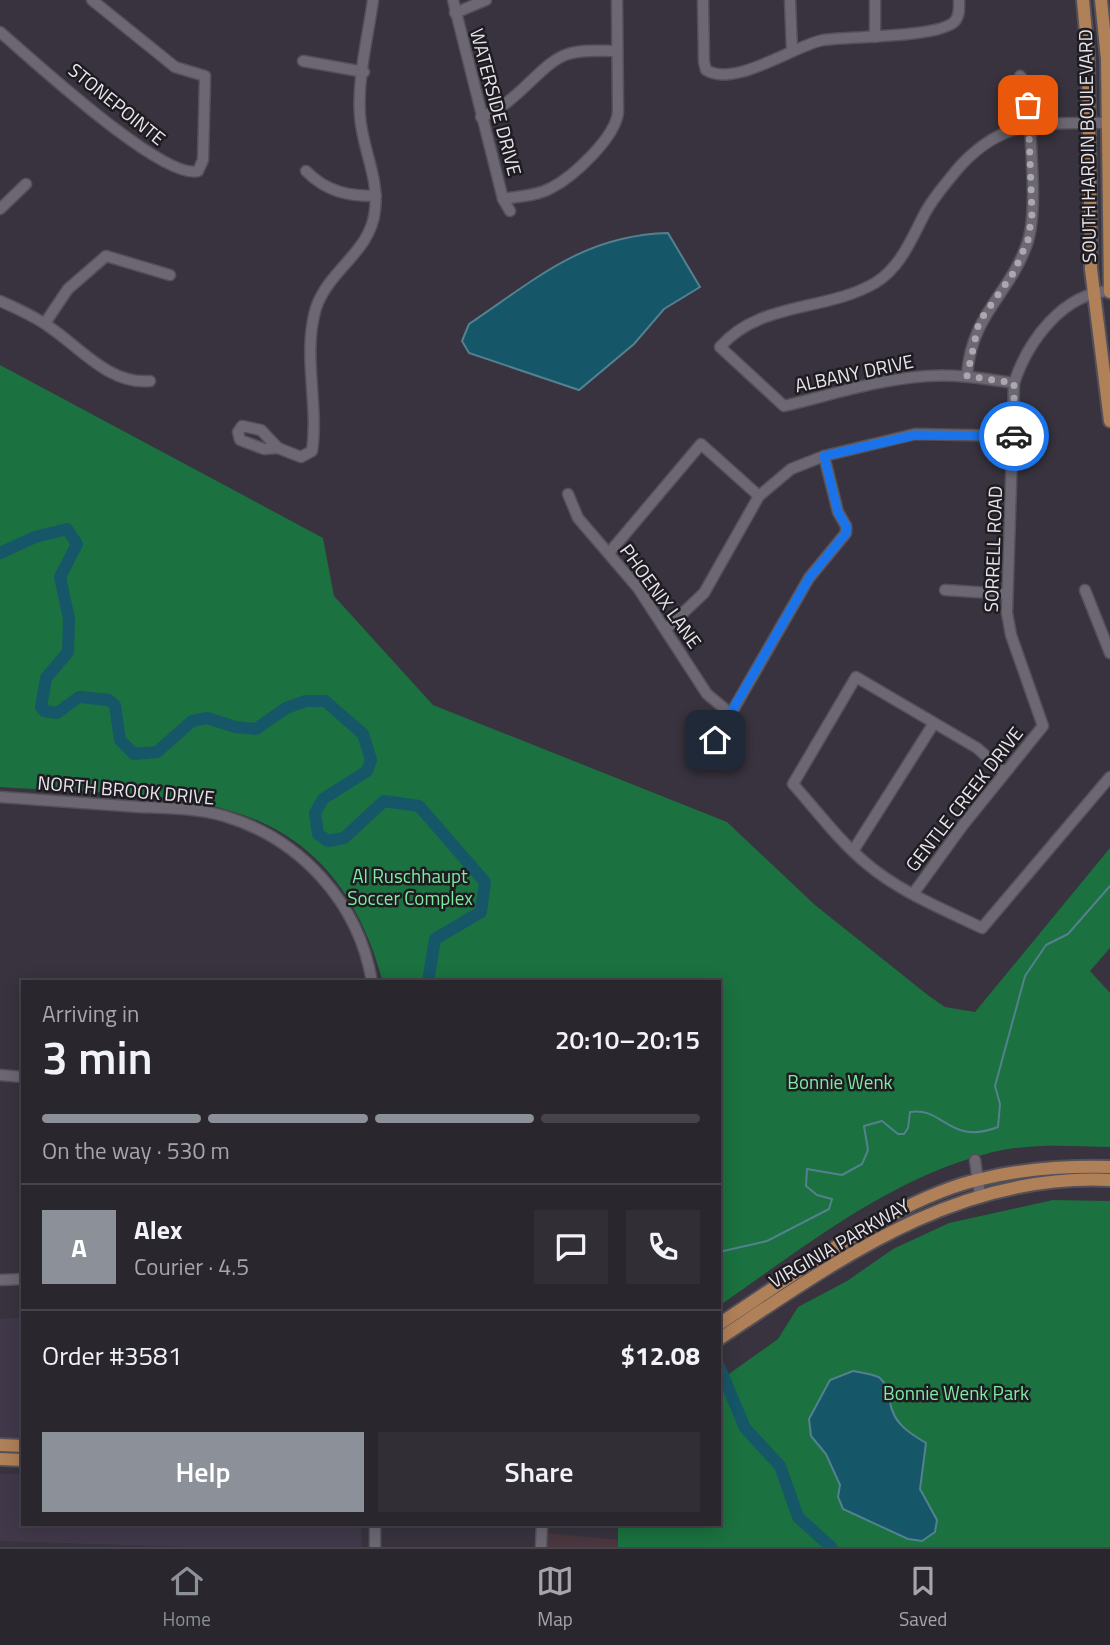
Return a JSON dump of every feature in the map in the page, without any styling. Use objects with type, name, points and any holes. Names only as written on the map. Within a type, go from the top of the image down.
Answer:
[{"type":"main road","name":"SOUTH HARDIN BOULEVARD","points":[[1083,0],[1088,55],[1093,292],[1110,421]]},
{"type":"main road","name":"SOUTH HARDIN BOULEVARD","points":[[1101,0],[1107,59],[1109,122],[1110,292]]},
{"type":"main road","name":"VIRGINIA PARKWAY","points":[[721,1337],[749,1312],[888,1217],[976,1180],[1037,1170],[1110,1167]]},
{"type":"main road","name":"VIRGINIA PARKWAY","points":[[721,1323],[749,1312],[902,1225],[980,1195],[1042,1182],[1110,1180]]},
{"type":"main road","points":[[0,1445],[21,1446]]},
{"type":"main road","points":[[0,1460],[21,1460]]},
{"type":"street","name":"STONEPOINTE","points":[[0,32],[149,155],[183,172],[198,171],[204,160],[205,76],[175,67],[92,0]]},
{"type":"street","points":[[278,448],[301,457],[309,455],[313,444],[312,342],[315,314],[324,291],[370,232],[376,196],[360,116],[373,0]]},
{"type":"street","name":"WATERSIDE DRIVE","points":[[453,0],[503,199],[510,211]]},
{"type":"street","points":[[455,13],[486,0]]},
{"type":"street","points":[[503,199],[551,188],[576,169],[610,135],[618,112],[617,0]]},
{"type":"street","points":[[703,0],[704,62],[710,72],[747,70],[792,51],[833,39],[896,36],[951,24],[959,11],[959,0]]},
{"type":"street","points":[[789,0],[792,51]]},
{"type":"street","points":[[875,0],[875,37]]},
{"type":"street","points":[[481,117],[505,107],[562,56],[577,52],[617,51]]},
{"type":"street","points":[[303,61],[364,72]]},
{"type":"street","points":[[967,376],[979,322],[1014,272],[1028,240],[1032,214],[1028,85],[1020,76]]},
{"type":"street","points":[[1028,125],[1109,122]]},
{"type":"street","name":"ALBANY DRIVE","points":[[1014,383],[967,376],[928,376],[783,406],[720,348],[744,326],[768,314],[853,293],[877,282],[903,257],[930,202],[972,152],[992,137],[1028,125]]},
{"type":"street","points":[[306,171],[333,190],[354,196],[376,196]]},
{"type":"street","points":[[0,209],[26,184]]},
{"type":"street","points":[[45,323],[68,289],[106,257],[170,275]]},
{"type":"street","name":"SORRELL ROAD","points":[[1043,726],[1011,635],[1006,594],[1015,436],[1014,383],[1023,357],[1052,321],[1081,297],[1093,292],[1110,292]]},
{"type":"street","points":[[0,302],[45,323],[103,368],[138,382],[150,382]]},
{"type":"street","points":[[666,629],[704,593],[759,496],[784,473],[824,456],[915,435],[1015,436]]},
{"type":"street","points":[[609,553],[701,444],[759,496]]},
{"type":"street","points":[[705,746],[718,736],[809,578],[847,528],[838,512],[824,456]]},
{"type":"street","name":"PHOENIX LANE","points":[[568,494],[578,518],[609,553],[666,629],[707,694],[731,714]]},
{"type":"street","points":[[945,590],[1006,594]]},
{"type":"street","points":[[1085,590],[1110,653]]},
{"type":"street","points":[[1004,772],[977,748],[856,677],[793,784],[869,866],[913,894],[982,928],[1110,778]]},
{"type":"street","points":[[853,851],[934,723]]},
{"type":"street","name":"GENTLE CREEK DRIVE","points":[[913,894],[1004,772],[1043,726]]},
{"type":"street","name":"NORTH BROOK DRIVE","points":[[0,797],[199,811],[242,822],[263,832],[311,866],[345,906],[363,940],[372,980]]},
{"type":"street","points":[[0,1075],[21,1077]]},
{"type":"street","points":[[975,1160],[980,1195]]},
{"type":"street","points":[[0,1280],[21,1279]]},
{"type":"street","points":[[375,1526],[375,1547]]},
{"type":"street","points":[[541,1547],[542,1526]]},
{"type":"shaded area","points":[[21,1318],[21,1440],[0,1439],[0,1319]]},
{"type":"shaded area","points":[[0,1474],[21,1474],[21,1526],[361,1526],[362,1547],[189,1547],[0,1541]]},
{"type":"shaded area","points":[[547,1533],[618,1540],[618,1547],[546,1547]]},
{"type":"green space","points":[[0,365],[323,538],[334,596],[433,705],[727,822],[815,905],[945,1007],[975,1012],[1110,848],[1110,948],[1090,971],[1110,993],[1110,1147],[1022,1147],[955,1163],[919,1178],[850,1216],[721,1305],[721,980],[382,980],[358,915],[324,867],[283,833],[235,812],[182,800],[0,787]]},
{"type":"green space","name":"Bonnie Wenk Park","points":[[1053,1200],[1110,1201],[1110,1547],[618,1547],[618,1526],[721,1526],[721,1365],[726,1376],[778,1339],[798,1307],[847,1281],[893,1249],[949,1223]]},
{"type":"water","points":[[668,233],[700,287],[664,309],[634,344],[579,390],[469,353],[462,341],[469,324],[562,262],[611,242]]},
{"type":"water","points":[[853,1371],[880,1378],[887,1389],[898,1422],[926,1443],[920,1489],[937,1520],[935,1532],[922,1541],[908,1539],[843,1509],[838,1497],[840,1485],[826,1454],[811,1436],[809,1419],[830,1380]]},
{"type":"waterway","points":[[0,553],[35,537],[67,529],[77,544],[60,577],[69,619],[68,652],[46,678],[41,707],[44,711],[57,713],[79,697],[109,700],[115,705],[120,740],[134,754],[157,752],[192,721],[207,718],[235,727],[256,729],[286,708],[306,701],[325,701],[363,734],[371,760],[367,771],[323,799],[315,813],[318,834],[328,841],[344,838],[384,801],[419,806],[485,882],[481,912],[435,939],[428,980]]},
{"type":"waterway","points":[[721,1252],[767,1241],[829,1209],[832,1199],[817,1195],[806,1186],[807,1169],[842,1175],[862,1164],[868,1150],[864,1126],[882,1121],[898,1134],[904,1134],[908,1128],[910,1112],[921,1112],[968,1132],[982,1132],[998,1127],[1000,1104],[995,1086],[1025,976],[1046,945],[1068,934],[1110,886]]},
{"type":"waterway","points":[[721,1371],[745,1428],[780,1466],[798,1517],[831,1547]]},
{"type":"way so far","points":[[1014,436],[1014,383],[967,376],[979,322],[1014,272],[1028,240],[1032,214],[1028,105]]},
{"type":"route","points":[[715,740],[809,578],[846,533],[847,528],[838,512],[824,456],[915,435],[1014,436]]},
{"type":"park label","name":"Al Ruschhaupt Soccer Complex","points":[[410,887]]},
{"type":"park label","name":"Bonnie Wenk","points":[[840,1082]]}]
